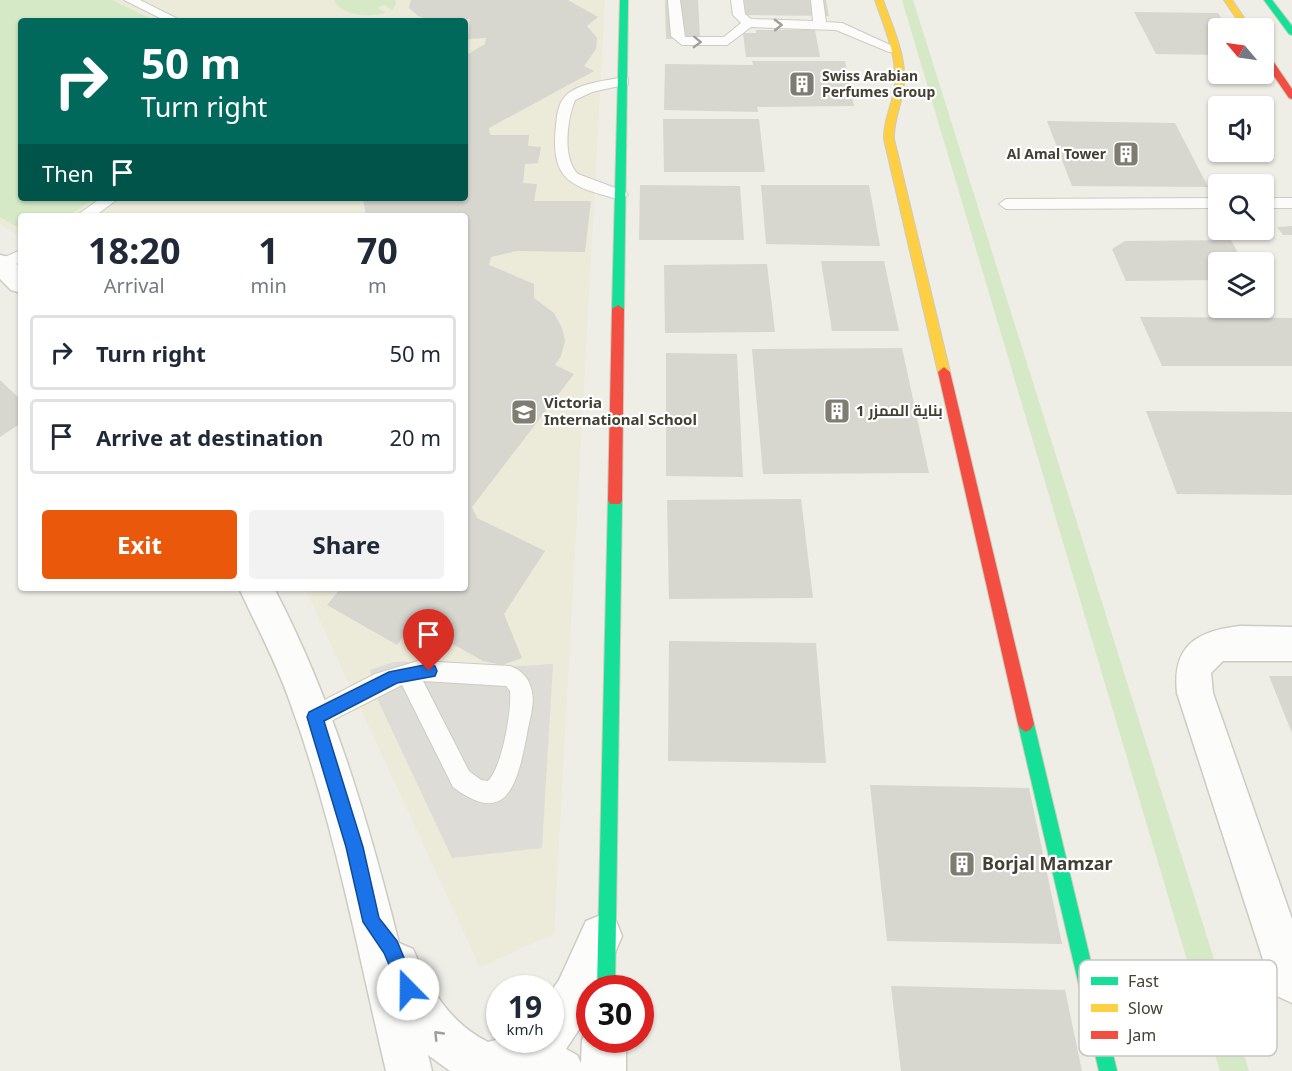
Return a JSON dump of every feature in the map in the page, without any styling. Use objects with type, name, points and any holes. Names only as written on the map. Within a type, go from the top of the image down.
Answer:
[{"type":"street","points":[[606,975],[624,0]]},
{"type":"street","points":[[879,0],[900,82],[888,115],[887,127],[1082,960]]},
{"type":"street","points":[[1228,0],[1240,18]]},
{"type":"street","points":[[1268,0],[1292,32]]},
{"type":"street","points":[[1274,69],[1292,96]]},
{"type":"street","points":[[8,261],[18,278]]},
{"type":"street","points":[[258,591],[290,656],[315,717],[355,847],[409,1071]]},
{"type":"street","points":[[1292,644],[1216,646],[1199,655],[1191,672],[1195,693],[1292,981]]},
{"type":"street","points":[[372,922],[391,947],[413,1001],[426,1023],[444,1042],[464,1055],[526,1055],[575,996],[608,917]]},
{"type":"street","points":[[603,1071],[604,1053]]},
{"type":"street","points":[[1104,1056],[1108,1071]]},
{"type":"lane","points":[[130,0],[169,18]]},
{"type":"lane","points":[[674,0],[677,36],[682,40],[722,42],[732,39],[748,23]]},
{"type":"lane","points":[[737,0],[739,15],[748,23],[845,28],[893,49]]},
{"type":"lane","points":[[817,0],[820,25]]},
{"type":"lane","points":[[621,195],[573,177],[562,162],[564,109],[568,99],[581,92],[623,81]]},
{"type":"lane","points":[[89,213],[107,201]]},
{"type":"lane","points":[[1006,204],[1208,203]]},
{"type":"lane","points":[[1274,203],[1292,203]]},
{"type":"lane","points":[[315,717],[364,690],[406,673],[429,671],[503,674],[516,680],[522,692],[507,774],[498,788],[483,792],[475,790],[460,778],[406,673]]},
{"type":"shaded area","name":"Victoria International School","points":[[0,0],[605,0],[554,934],[480,967],[306,591],[468,591],[468,213],[18,213],[18,235],[0,224]]},
{"type":"shaded area","points":[[446,661],[486,668],[553,664],[542,848],[452,858],[375,694],[370,670],[394,662]]},
{"type":"green space","points":[[0,0],[112,0],[150,18],[18,18],[18,201],[91,201],[73,213],[18,213],[18,227],[0,217]]},
{"type":"green space","points":[[334,0],[395,0],[396,4],[392,10],[384,5],[378,8],[386,13],[364,15],[344,10]]},
{"type":"green space","points":[[902,0],[913,0],[1214,960],[1187,960]]},
{"type":"green space","points":[[1216,1056],[1244,1056],[1249,1071],[1220,1071]]},
{"type":"building","points":[[411,0],[568,0],[598,17],[587,26],[597,38],[596,49],[584,66],[594,71],[489,128],[490,135],[529,135],[528,146],[541,147],[538,163],[525,164],[523,183],[537,184],[534,201],[591,201],[585,252],[517,251],[491,257],[489,265],[534,284],[534,298],[554,313],[562,328],[565,341],[561,356],[555,365],[574,374],[472,507],[477,518],[545,551],[504,614],[522,658],[502,665],[483,661],[414,622],[397,645],[327,605],[339,591],[468,591],[468,213],[366,213],[364,201],[468,201],[468,54],[485,44],[486,38],[468,39],[470,19],[468,18],[424,18],[409,8]]},
{"type":"building","points":[[665,0],[698,0],[700,38],[666,39]]},
{"type":"building","points":[[744,0],[826,0],[829,16],[746,15]]},
{"type":"building","points":[[1134,12],[1218,13],[1221,18],[1208,18],[1208,55],[1156,54]]},
{"type":"building","points":[[756,30],[815,30],[820,57],[746,57],[743,33],[756,33]]},
{"type":"building","points":[[752,61],[845,61],[854,106],[757,107],[758,112],[664,110],[665,64],[753,65]]},
{"type":"building","points":[[663,119],[759,119],[765,172],[664,172]]},
{"type":"building","name":"Al Amal Tower","points":[[1047,121],[1175,123],[1208,187],[1072,186]]},
{"type":"building","points":[[640,185],[740,186],[744,240],[639,240]]},
{"type":"building","points":[[761,185],[869,185],[880,246],[766,244]]},
{"type":"building","points":[[1292,226],[1292,235],[1283,235],[1277,227]]},
{"type":"building","points":[[1231,240],[1238,252],[1208,252],[1208,280],[1126,281],[1112,249],[1125,241]]},
{"type":"building","points":[[821,261],[884,261],[899,331],[832,331]]},
{"type":"building","points":[[767,264],[775,332],[665,333],[664,265]]},
{"type":"building","points":[[1140,317],[1292,318],[1292,366],[1162,366]]},
{"type":"building","name":"بناية الممزر 1","points":[[902,348],[929,473],[763,474],[752,349]]},
{"type":"building","points":[[666,353],[737,354],[743,477],[666,476]]},
{"type":"building","points":[[0,380],[18,397],[18,425],[0,437]]},
{"type":"building","points":[[1146,411],[1292,412],[1292,495],[1177,494]]},
{"type":"building","points":[[801,499],[813,598],[669,599],[667,500]]},
{"type":"building","points":[[669,641],[816,643],[826,763],[668,761]]},
{"type":"building","points":[[1269,676],[1292,676],[1292,733]]},
{"type":"building","name":"Borjal Mamzar","points":[[870,785],[1029,788],[1062,944],[887,941]]},
{"type":"building","points":[[891,986],[1065,990],[1082,1071],[901,1071]]},
{"type":"traffic: fast","points":[[618,309],[624,0]]},
{"type":"traffic: fast","points":[[1268,0],[1292,32]]},
{"type":"traffic: fast","points":[[606,975],[615,500]]},
{"type":"traffic: fast","points":[[1026,724],[1082,960]]},
{"type":"traffic: fast","points":[[1104,1056],[1108,1071]]},
{"type":"traffic: slow","points":[[879,0],[896,50],[900,71],[899,89],[889,124],[889,139],[944,372]]},
{"type":"traffic: slow","points":[[1228,0],[1240,18]]},
{"type":"traffic: jam","points":[[1274,69],[1292,96]]},
{"type":"traffic: jam","points":[[615,500],[618,309]]},
{"type":"traffic: jam","points":[[944,372],[1026,724]]},
{"type":"place","name":"Swiss Arabian Perfumes Group","points":[[802,84]]},
{"type":"place","name":"Al Amal Tower","points":[[1126,154]]},
{"type":"place","name":"بناية الممزر 1","points":[[837,411]]},
{"type":"place","name":"Victoria International School","points":[[524,412]]},
{"type":"place","name":"Borjal Mamzar","points":[[962,864]]},
{"type":"route","points":[[408,989],[391,947],[372,922],[355,847],[315,717],[364,690],[395,677],[418,671],[429,671]]}]
